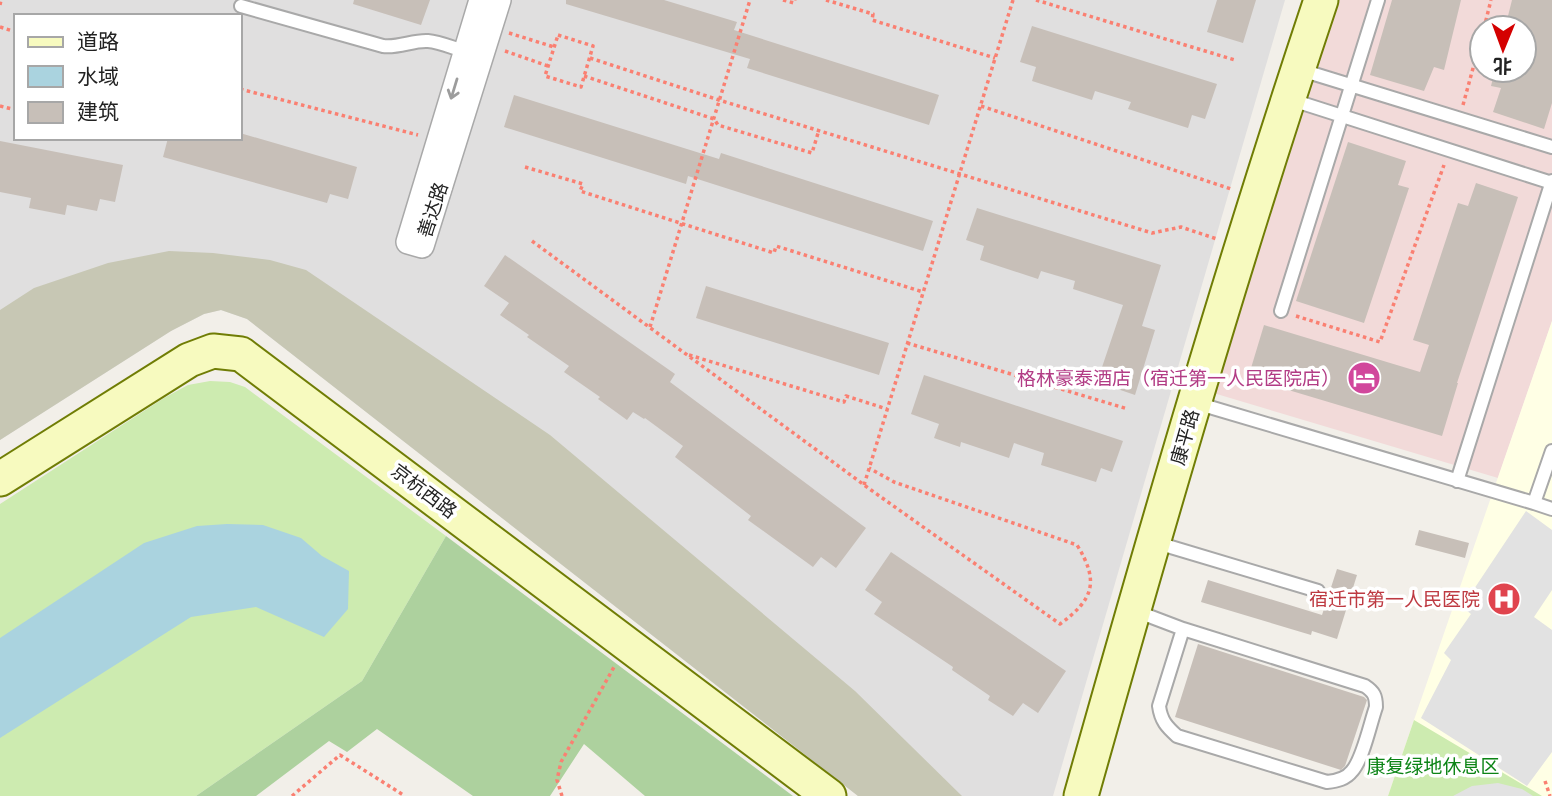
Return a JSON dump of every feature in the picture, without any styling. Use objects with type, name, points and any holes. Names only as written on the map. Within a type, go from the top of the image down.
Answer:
[{"type":"street","name":"善达路","points":[[481,0],[481,45],[422,246],[408,242],[439,141],[481,45],[499,0]]},
{"type":"street","name":"康平路","points":[[1081,796],[1133,610],[1242,247],[1321,0]]},
{"type":"street","name":"京杭西路","points":[[0,479],[189,360],[213,351],[241,354],[829,796]]},
{"type":"lane","points":[[1281,311],[1378,0]]},
{"type":"lane","points":[[241,6],[383,46],[402,46],[425,41],[481,45]]},
{"type":"lane","points":[[1294,83],[1351,85],[1552,147]]},
{"type":"lane","points":[[1294,83],[1342,116],[1552,182],[1457,481]]},
{"type":"lane","points":[[1195,403],[1552,509]]},
{"type":"lane","points":[[1534,503],[1552,450]]},
{"type":"lane","points":[[1154,541],[1318,591]]},
{"type":"lane","points":[[1133,610],[1183,629],[1365,686],[1373,692],[1376,707],[1358,762],[1352,771],[1345,777],[1327,782],[1177,736],[1164,724],[1159,706],[1183,629]]},
{"type":"path","points":[[650,327],[750,0]]},
{"type":"path","points":[[783,0],[794,3],[795,0]]},
{"type":"path","points":[[826,0],[873,14],[872,20],[996,58]]},
{"type":"path","points":[[864,485],[1013,0]]},
{"type":"path","points":[[1036,0],[1235,60]]},
{"type":"path","points":[[558,35],[593,46],[590,58],[580,87],[545,76],[558,35]]},
{"type":"path","points":[[481,45],[554,47]]},
{"type":"path","points":[[481,45],[548,66]]},
{"type":"path","points":[[590,58],[1152,233],[1181,227],[1242,247]]},
{"type":"path","points":[[584,76],[714,118],[718,125],[812,153],[819,131]]},
{"type":"path","points":[[1460,118],[1469,84]]},
{"type":"path","points":[[242,90],[439,141]]},
{"type":"path","points":[[981,106],[1258,197]]},
{"type":"path","points":[[1281,311],[1380,342],[1449,150]]},
{"type":"path","points":[[526,167],[583,184],[580,191],[774,253],[775,246],[923,292]]},
{"type":"path","points":[[532,241],[864,485],[1060,624],[1077,611],[1086,599],[1090,586],[1089,572],[1077,545],[894,482],[869,468]]},
{"type":"path","points":[[907,343],[1128,409]]},
{"type":"path","points":[[686,354],[844,402],[846,396],[887,409]]},
{"type":"path","points":[[562,796],[557,780],[561,762],[627,644]]},
{"type":"path","points":[[292,796],[341,755],[405,796]]},
{"type":"path","points":[[1545,781],[1550,796]]},
{"type":"shaded area","points":[[0,0],[1285,0],[1053,796],[858,796],[247,319],[221,310],[204,314],[171,331],[0,440]]},
{"type":"shaded area","points":[[1338,0],[1552,0],[1552,321],[1498,478],[1210,392]]},
{"type":"shaded area","points":[[169,251],[270,260],[306,270],[550,435],[855,691],[962,796],[858,796],[247,319],[221,310],[204,314],[171,331],[0,440],[0,310],[34,288],[108,263]]},
{"type":"shaded area","name":"宿迁市第一人民医院","points":[[1552,321],[1552,796],[1388,796],[1414,720]]},
{"type":"shaded area","points":[[1526,511],[1552,530],[1552,590],[1534,617],[1552,630],[1552,752],[1527,786],[1421,718],[1451,660],[1444,653],[1471,614],[1462,607]]},
{"type":"shaded area","points":[[1498,783],[1522,789],[1533,796],[1453,796],[1472,786]]},
{"type":"green space","points":[[210,381],[230,382],[245,387],[446,536],[362,681],[196,796],[0,796],[0,504],[164,398],[188,385]]},
{"type":"green space","points":[[446,536],[793,796],[645,796],[584,744],[550,796],[473,796],[377,729],[347,752],[329,741],[256,796],[196,796],[362,681]]},
{"type":"green space","name":"康复绿地休息区","points":[[1414,720],[1542,796],[1388,796]]},
{"type":"water","points":[[263,525],[301,538],[322,556],[349,571],[348,609],[324,637],[256,607],[191,617],[0,738],[0,638],[144,543],[197,526]]},
{"type":"building","points":[[354,0],[430,0],[421,25],[353,4]]},
{"type":"building","points":[[566,0],[664,0],[737,22],[734,30],[939,95],[929,125],[747,68],[750,59],[566,4]]},
{"type":"building","points":[[1217,0],[1256,0],[1243,43],[1207,32]]},
{"type":"building","points":[[1392,0],[1461,0],[1444,70],[1434,67],[1424,91],[1370,75]]},
{"type":"building","points":[[1512,0],[1552,0],[1552,103],[1544,129],[1493,112],[1501,88],[1492,84],[1538,84],[1538,14],[1508,14]]},
{"type":"building","points":[[1032,26],[1217,84],[1205,119],[1192,115],[1188,128],[1128,109],[1131,102],[1095,91],[1092,100],[1032,81],[1036,67],[1020,62]]},
{"type":"building","points":[[514,95],[719,159],[721,153],[933,221],[923,251],[688,176],[686,184],[504,127]]},
{"type":"building","points":[[242,134],[357,167],[348,199],[330,194],[327,203],[163,157],[167,140],[242,140]]},
{"type":"building","points":[[0,141],[123,165],[115,202],[100,199],[97,211],[67,205],[65,215],[29,208],[31,198],[0,192]]},
{"type":"building","points":[[1348,142],[1406,161],[1398,185],[1409,188],[1364,323],[1296,301]]},
{"type":"building","points":[[1476,183],[1518,197],[1442,436],[1248,378],[1264,325],[1420,372],[1429,345],[1413,340],[1458,203],[1468,206]]},
{"type":"building","points":[[977,208],[1161,265],[1142,326],[1155,330],[1135,395],[1097,382],[1123,305],[1073,289],[1075,281],[1041,271],[1038,279],[980,260],[984,246],[966,240]]},
{"type":"building","points":[[505,255],[675,374],[670,382],[866,528],[836,568],[821,557],[813,567],[748,520],[751,516],[675,457],[683,446],[633,412],[627,420],[564,372],[569,366],[500,315],[509,303],[484,286]]},
{"type":"building","points":[[706,286],[889,343],[879,375],[696,318]]},
{"type":"building","points":[[924,375],[1123,441],[1112,472],[1101,468],[1096,482],[1041,465],[1044,453],[1014,443],[1009,458],[961,442],[960,447],[934,438],[939,424],[911,414]]},
{"type":"building","points":[[1419,530],[1469,543],[1465,558],[1415,545]]},
{"type":"building","points":[[891,552],[1066,671],[1038,713],[1023,703],[1013,716],[988,700],[990,696],[952,670],[953,667],[874,614],[882,602],[865,590]]},
{"type":"building","points":[[1337,569],[1357,575],[1337,639],[1312,631],[1311,635],[1201,602],[1208,580],[1322,615]]},
{"type":"building","points":[[1198,644],[1364,697],[1367,700],[1345,766],[1341,770],[1175,717]]},
{"type":"place","name":"格林豪泰酒店（宿迁第一人民医院店）","points":[[1364,378]]},
{"type":"place","name":"宿迁市第一人民医院","points":[[1504,599]]}]
